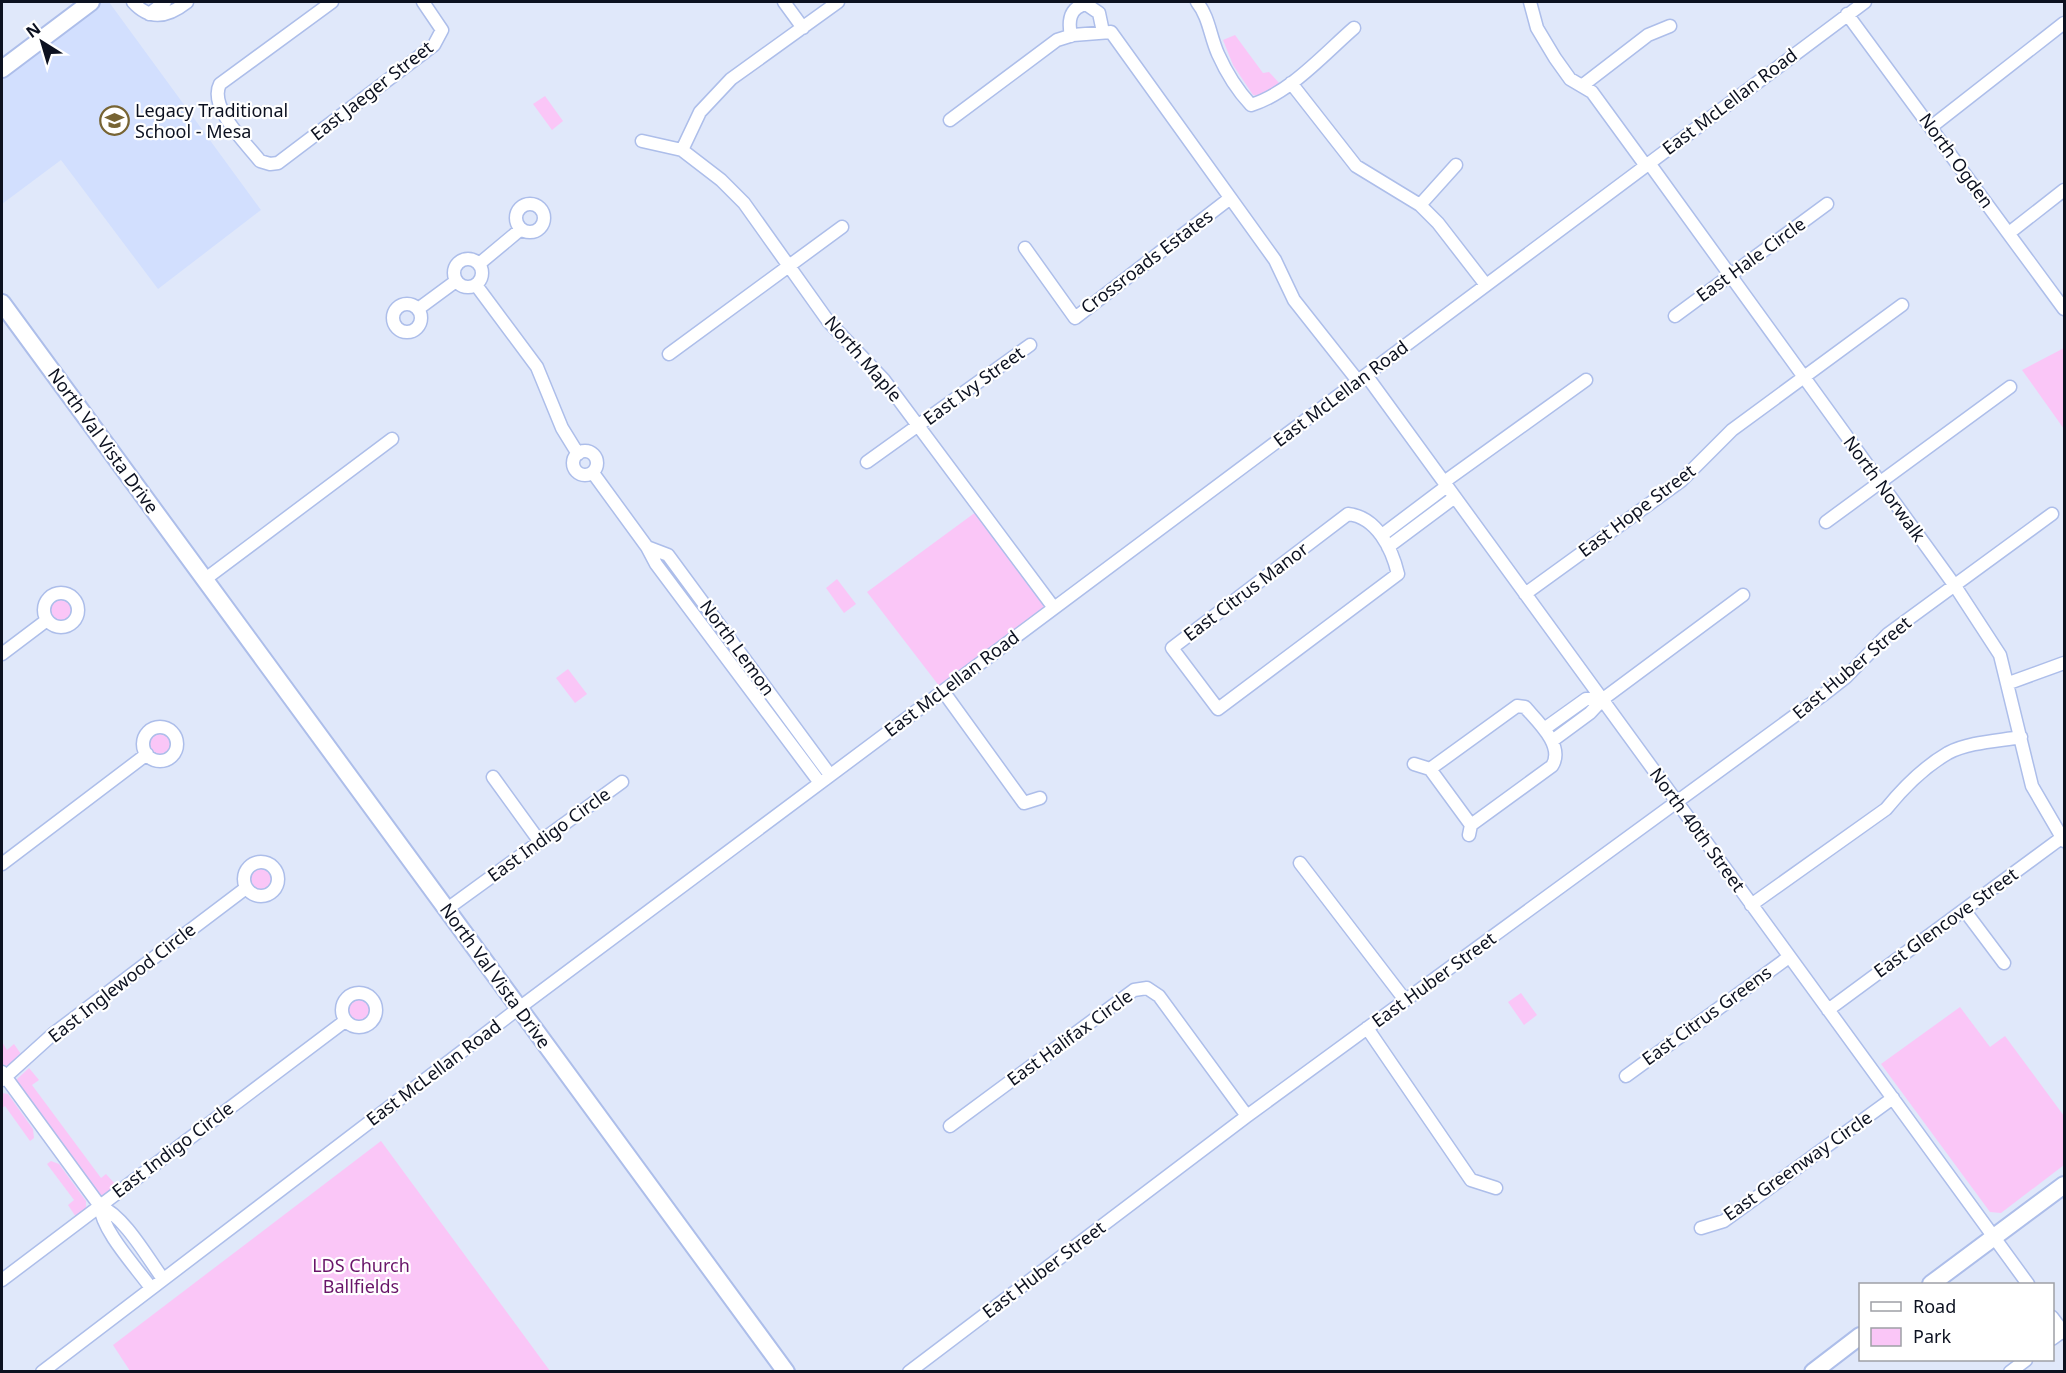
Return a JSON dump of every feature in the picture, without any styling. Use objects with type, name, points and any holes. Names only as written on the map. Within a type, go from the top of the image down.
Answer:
[{"type":"main road","points":[[2,69],[91,2]]},
{"type":"main road","name":"North Val Vista Drive","points":[[2,303],[786,1371]]},
{"type":"main road","points":[[1932,1283],[2064,1185]]},
{"type":"main road","points":[[1813,1371],[1859,1337]]},
{"type":"street","points":[[133,2],[143,13],[149,14],[170,13],[185,2]]},
{"type":"street","points":[[149,14],[165,2]]},
{"type":"street","name":"East Jaeger Street","points":[[332,2],[220,84],[216,96],[219,107],[260,161],[270,164],[278,163],[434,45],[441,34],[441,25],[423,2]]},
{"type":"street","points":[[784,2],[803,28]]},
{"type":"street","points":[[642,141],[682,150],[700,112],[731,79],[838,2]]},
{"type":"street","points":[[1197,2],[1211,28],[1218,53],[1241,94],[1251,105],[1264,101],[1291,83],[1354,28]]},
{"type":"street","name":"North Norwalk","points":[[1530,2],[1537,28],[1570,79],[1592,92],[1647,164],[1955,586],[2000,655],[2009,683],[2032,786],[2064,838]]},
{"type":"street","name":"East McLellan Road","points":[[42,1371],[519,1008],[1486,285],[1850,8],[1865,2]]},
{"type":"street","name":"Crossroads Estates","points":[[1071,36],[1068,21],[1079,6],[1086,4],[1099,13],[1103,32],[1111,32],[1229,200],[1275,260],[1294,300],[1362,378]]},
{"type":"street","name":"North Ogden","points":[[1850,8],[1931,127],[2064,309]]},
{"type":"street","points":[[1931,127],[2064,23]]},
{"type":"street","points":[[1583,85],[1648,35],[1670,26]]},
{"type":"street","points":[[950,120],[1057,40],[1103,32]]},
{"type":"street","points":[[1291,83],[1356,166],[1420,205],[1438,223],[1486,285]]},
{"type":"street","name":"North Maple","points":[[682,150],[721,180],[744,203],[828,321],[884,380],[1054,608]]},
{"type":"street","points":[[1420,205],[1456,165]]},
{"type":"street","points":[[2009,233],[2064,190]]},
{"type":"street","name":"Crossroads Estates","points":[[1025,248],[1075,318],[1229,200]]},
{"type":"street","name":"East Hale Circle","points":[[1675,316],[1827,204]]},
{"type":"street","points":[[669,354],[842,227]]},
{"type":"street","points":[[479,264],[521,229]]},
{"type":"street","points":[[471,259],[479,264],[482,278],[476,285],[466,288],[456,281],[454,270],[459,262],[471,259]]},
{"type":"street","points":[[418,309],[456,281]]},
{"type":"street","name":"North Lemon","points":[[476,285],[537,367],[562,428],[578,454],[587,451],[595,456],[597,465],[593,472],[647,547],[656,564],[765,710],[794,738],[825,779]]},
{"type":"street","name":"East Hope Street","points":[[1525,594],[1681,481],[1732,430],[1902,305]]},
{"type":"street","name":"East Ivy Street","points":[[867,462],[1030,345]]},
{"type":"street","name":"North 40th Street","points":[[1362,378],[1455,497],[2027,1283]]},
{"type":"street","points":[[1382,535],[1445,484],[1586,380]]},
{"type":"street","points":[[1826,522],[2010,387]]},
{"type":"street","points":[[204,580],[392,439]]},
{"type":"street","points":[[1388,547],[1455,497]]},
{"type":"street","name":"East Citrus Manor","points":[[1348,514],[1361,515],[1382,535],[1388,547],[1398,574],[1218,709],[1172,648],[1348,514]]},
{"type":"street","name":"East Huber Street","points":[[909,1371],[1247,1116],[1677,804],[1846,677],[1888,634],[2052,514]]},
{"type":"street","name":"North Lemon","points":[[647,547],[668,555],[777,702],[794,738]]},
{"type":"street","name":"North Lemon","points":[[686,603],[698,594]]},
{"type":"street","points":[[1552,741],[1590,713],[1603,699],[1743,595]]},
{"type":"street","points":[[2,654],[47,620]]},
{"type":"street","points":[[2009,683],[2064,663]]},
{"type":"street","points":[[943,691],[1024,803],[1040,798]]},
{"type":"street","points":[[1544,729],[1586,699],[1603,699]]},
{"type":"street","name":"North Lemon","points":[[765,710],[777,702]]},
{"type":"street","points":[[1414,764],[1430,769],[1470,830],[1547,771],[1556,760],[1552,741],[1525,707],[1511,708],[1430,769]]},
{"type":"street","points":[[1561,717],[1570,728]]},
{"type":"street","points":[[1751,905],[1886,809],[1903,788],[1949,753],[1981,743],[2021,737]]},
{"type":"street","points":[[2,864],[147,754]]},
{"type":"street","points":[[493,777],[540,842]]},
{"type":"street","name":"East Indigo Circle","points":[[447,909],[622,782]]},
{"type":"street","name":"East Glencove Street","points":[[1828,1010],[2064,838]]},
{"type":"street","points":[[1300,863],[1405,1000]]},
{"type":"street","name":"East Inglewood Circle","points":[[3,1076],[53,1034],[246,888]]},
{"type":"street","points":[[1965,911],[2004,963]]},
{"type":"street","name":"East Citrus Greens","points":[[1626,1076],[1789,957]]},
{"type":"street","name":"East Halifax Circle","points":[[950,1126],[1134,990],[1147,988],[1159,996],[1247,1116]]},
{"type":"street","name":"East Indigo Circle","points":[[2,1280],[345,1020]]},
{"type":"street","points":[[1367,1028],[1472,1180],[1496,1188]]},
{"type":"street","points":[[3,1076],[100,1206],[101,1218],[117,1241],[120,1251],[128,1256],[152,1288]]},
{"type":"street","name":"East Greenway Circle","points":[[1701,1228],[1724,1221],[1893,1098]]},
{"type":"street","points":[[100,1206],[111,1210],[136,1240],[163,1279]]},
{"type":"street","points":[[117,1241],[128,1233]]},
{"type":"street","points":[[128,1256],[140,1248]]},
{"type":"street","points":[[2054,1320],[2064,1332]]},
{"type":"street","points":[[2010,1371],[2023,1361]]},
{"type":"shaded area","name":"Legacy Traditional School - Mesa","points":[[91,2],[109,2],[261,210],[158,289],[61,160],[2,204],[2,69]]},
{"type":"green space","points":[[1235,35],[1263,73],[1269,72],[1281,85],[1261,96],[1253,95],[1233,65],[1223,40]]},
{"type":"green space","points":[[545,96],[563,121],[552,130],[533,104]]},
{"type":"green space","points":[[2064,348],[2064,429],[2022,370]]},
{"type":"green space","points":[[980,509],[1054,608],[943,691],[867,592]]},
{"type":"green space","points":[[837,579],[856,604],[844,613],[826,588]]},
{"type":"green space","points":[[60,599],[68,602],[71,610],[68,618],[60,621],[52,618],[49,610],[52,602]]},
{"type":"green space","points":[[568,669],[587,694],[575,703],[556,678]]},
{"type":"green space","points":[[160,733],[168,736],[171,744],[168,752],[160,755],[152,752],[149,744],[152,736]]},
{"type":"green space","points":[[261,868],[269,871],[272,879],[269,887],[261,890],[253,887],[250,879],[253,871]]},
{"type":"green space","points":[[1521,993],[1537,1015],[1524,1025],[1508,1002]]},
{"type":"green space","points":[[358,999],[366,1002],[369,1010],[366,1018],[358,1021],[350,1018],[347,1010],[350,1002]]},
{"type":"green space","points":[[1960,1007],[1990,1047],[2005,1036],[2064,1116],[2064,1165],[2001,1213],[1990,1212],[1881,1064]]},
{"type":"green space","points":[[2,1042],[7,1050],[14,1044],[23,1057],[9,1067],[2,1064]]},
{"type":"green space","points":[[29,1068],[39,1080],[32,1085],[101,1178],[106,1174],[117,1186],[104,1196],[98,1195],[18,1086],[17,1079]]},
{"type":"green space","points":[[2,1093],[8,1094],[33,1129],[34,1138],[30,1141],[5,1106],[2,1108]]},
{"type":"green space","name":"LDS Church Ballfields","points":[[381,1141],[550,1371],[130,1371],[113,1345]]},
{"type":"green space","points":[[51,1161],[59,1164],[86,1201],[86,1210],[76,1217],[68,1205],[74,1200],[47,1164]]},
{"type":"place","name":"Legacy Traditional School - Mesa","points":[[114,121]]}]
